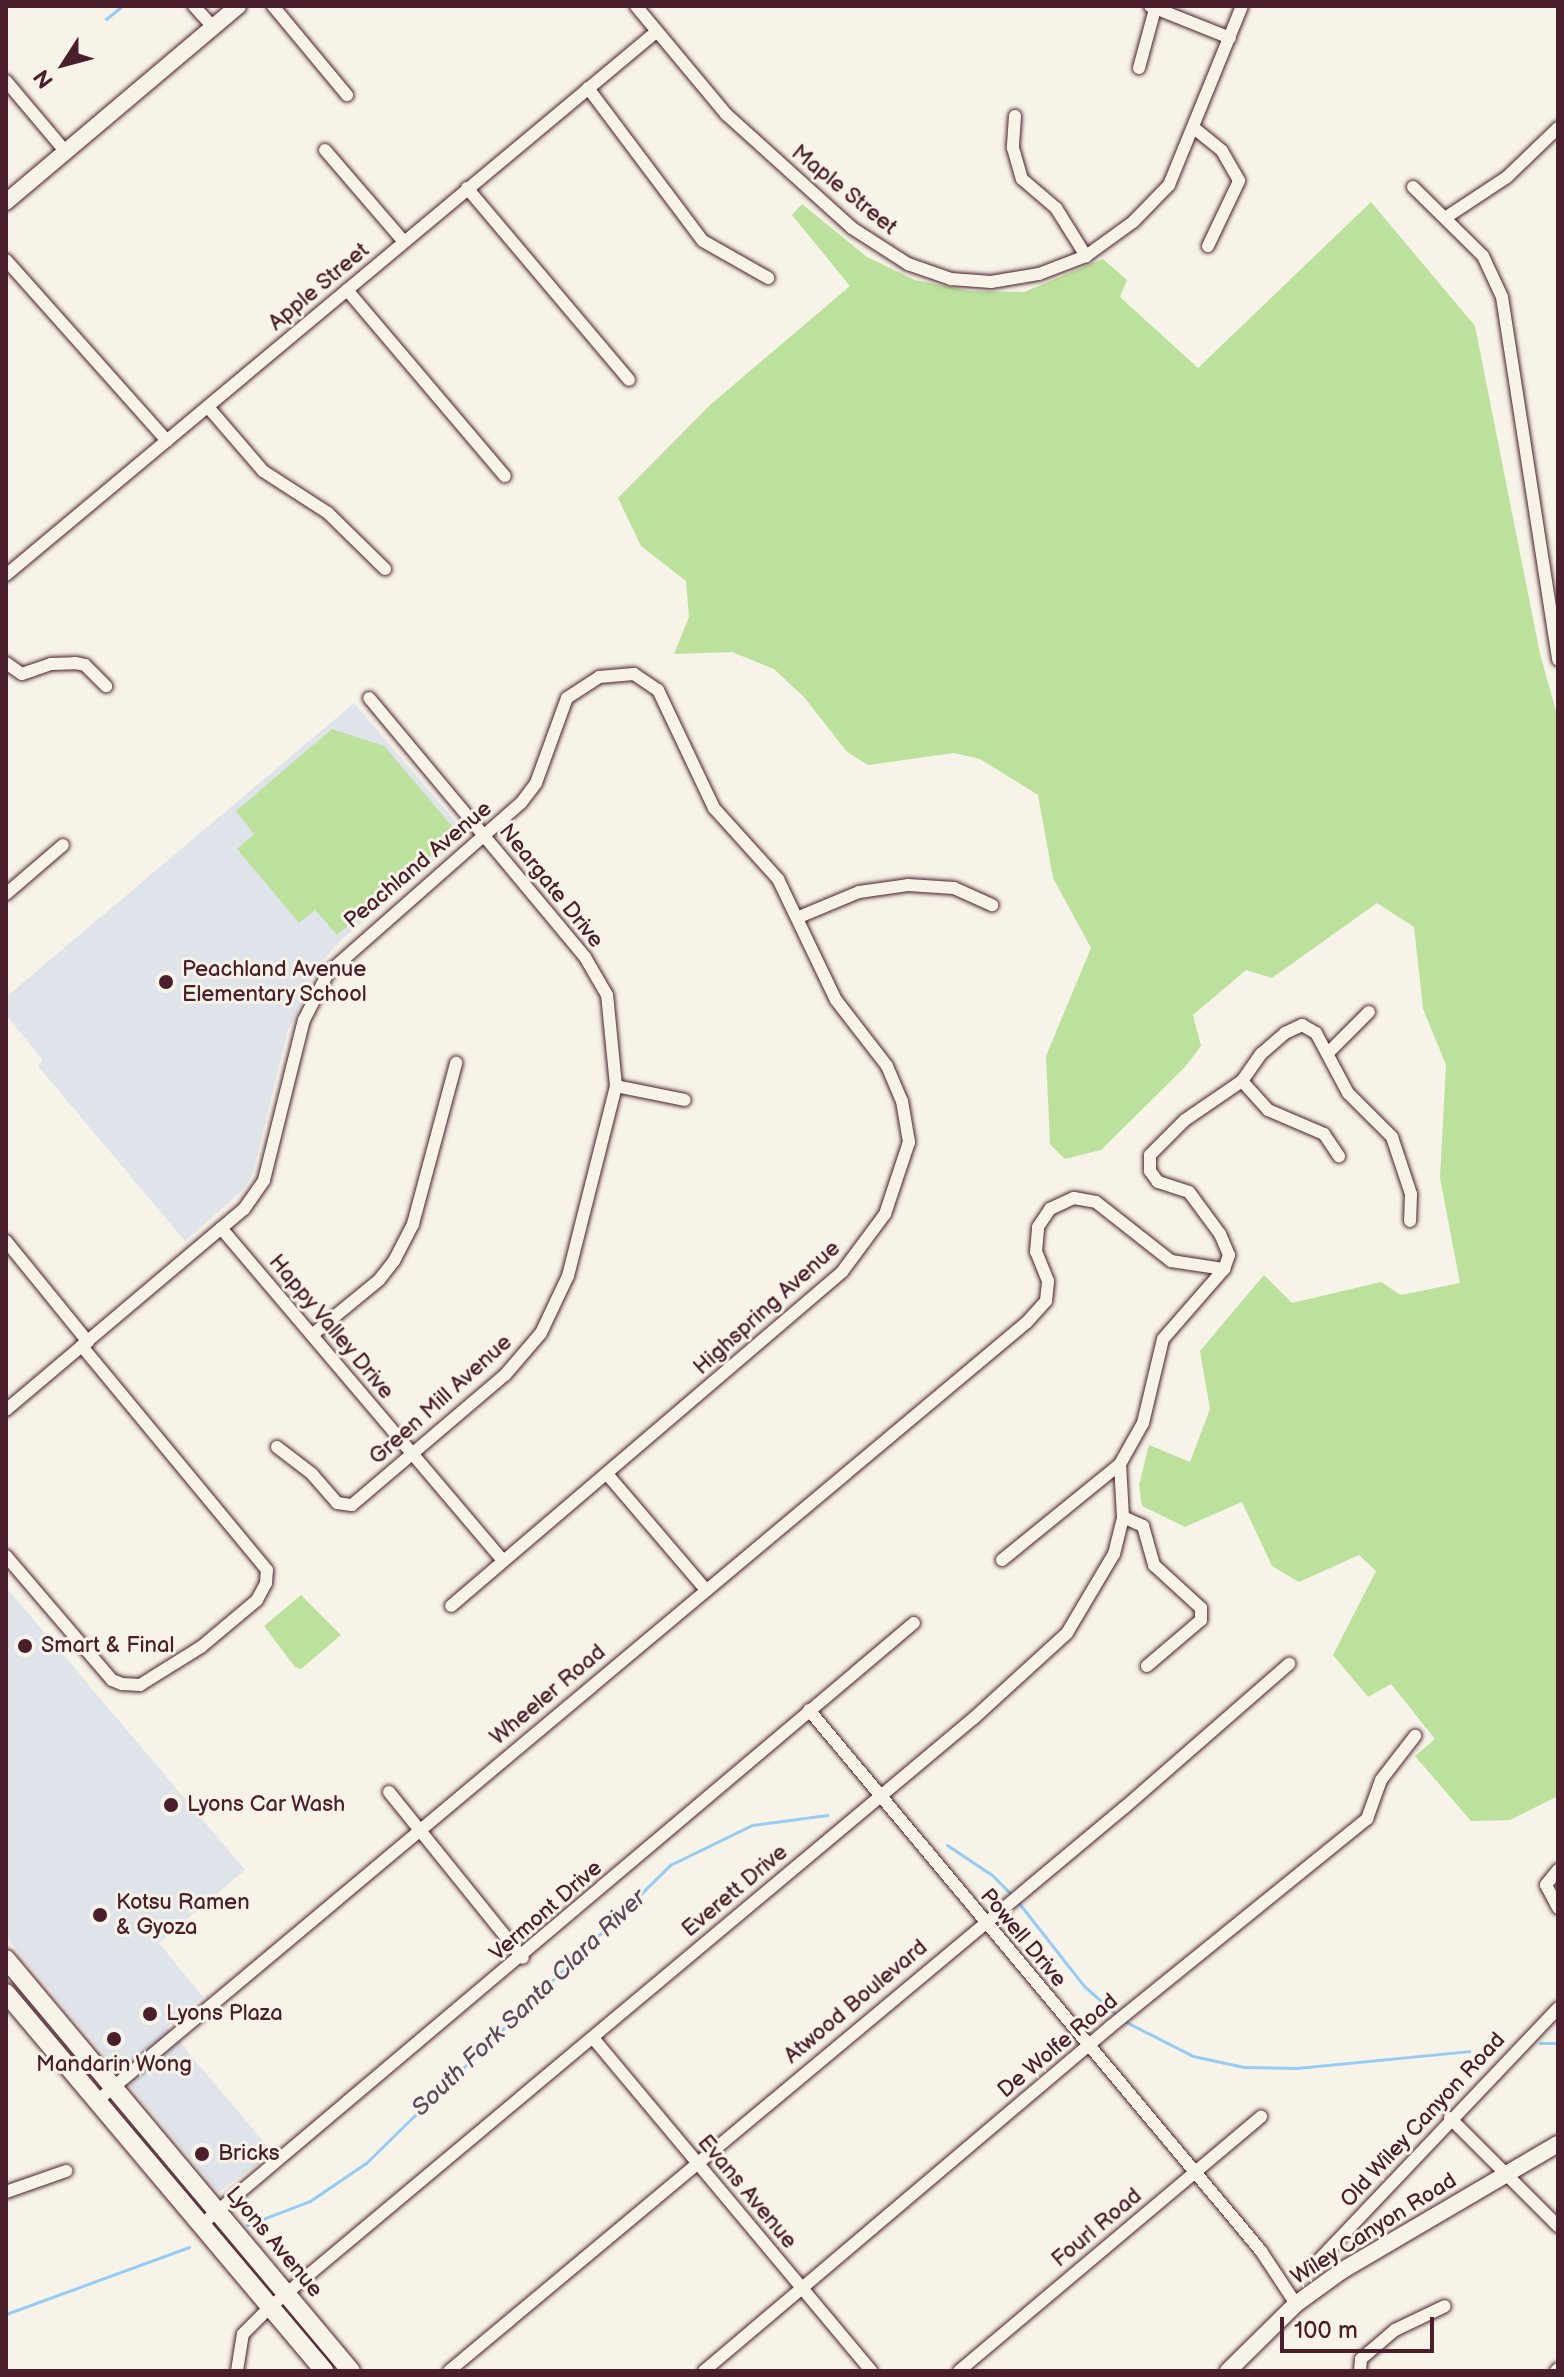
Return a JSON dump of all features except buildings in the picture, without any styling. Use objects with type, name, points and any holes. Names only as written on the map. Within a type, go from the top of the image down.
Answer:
[{"type":"main road","name":"Lyons Avenue","points":[[6,1959],[351,2371]]},
{"type":"main road","name":"Lyons Avenue","points":[[6,1993],[324,2371]]},
{"type":"street","points":[[194,6],[212,26]]},
{"type":"street","points":[[6,202],[238,6]]},
{"type":"street","points":[[273,6],[347,95]]},
{"type":"street","name":"Maple Street","points":[[636,6],[726,114],[802,187],[908,264],[951,279],[991,282],[1039,274],[1086,256],[1133,222],[1169,185],[1242,6]]},
{"type":"street","points":[[1139,68],[1153,7],[1230,38]]},
{"type":"street","name":"Apple Street","points":[[6,575],[657,31]]},
{"type":"street","points":[[6,81],[65,151]]},
{"type":"street","points":[[588,88],[703,241],[768,278]]},
{"type":"street","points":[[1015,116],[1013,148],[1022,179],[1056,208],[1086,256]]},
{"type":"street","points":[[1194,128],[1222,151],[1239,181],[1208,246]]},
{"type":"street","points":[[1445,218],[1507,177],[1558,128]]},
{"type":"street","points":[[325,150],[404,242]]},
{"type":"street","points":[[1413,187],[1483,256],[1502,297],[1558,658]]},
{"type":"street","points":[[467,188],[629,380]]},
{"type":"street","points":[[6,260],[167,441]]},
{"type":"street","points":[[347,290],[505,476]]},
{"type":"street","points":[[208,407],[263,471],[328,513],[385,569]]},
{"type":"street","points":[[6,663],[22,674],[51,664],[85,665],[106,686]]},
{"type":"street","name":"Peachland Avenue","points":[[6,1410],[221,1228],[264,1180],[304,1020],[328,973],[484,835],[536,783],[567,698],[599,677],[634,674],[658,690],[714,808],[778,879],[799,917]]},
{"type":"street","name":"Neargate Drive","points":[[369,698],[585,957],[607,995],[616,1086]]},
{"type":"street","points":[[6,894],[63,845]]},
{"type":"street","points":[[799,917],[859,892],[908,885],[954,888],[992,905]]},
{"type":"street","name":"Highspring Avenue","points":[[451,1606],[842,1272],[885,1214],[909,1142],[902,1101],[887,1066],[829,987],[799,917]]},
{"type":"street","points":[[1330,1051],[1369,1012]]},
{"type":"street","points":[[1002,1560],[1120,1464],[1143,1423],[1163,1339],[1224,1269],[1229,1255],[1220,1234],[1189,1192],[1158,1182],[1150,1171],[1150,1155],[1185,1120],[1242,1081],[1261,1054],[1302,1025],[1330,1051],[1348,1093],[1392,1137],[1411,1194],[1410,1221]]},
{"type":"street","points":[[312,1335],[394,1261],[413,1224],[456,1063]]},
{"type":"street","points":[[1242,1081],[1268,1110],[1324,1134],[1339,1156]]},
{"type":"street","points":[[616,1086],[685,1100]]},
{"type":"street","name":"Green Mill Avenue","points":[[277,1447],[312,1474],[337,1503],[352,1505],[505,1375],[541,1333],[568,1276],[616,1086]]},
{"type":"street","name":"Wheeler Road","points":[[97,2101],[1027,1322],[1046,1301],[1048,1281],[1036,1252],[1038,1227],[1050,1209],[1074,1198],[1114,1212],[1171,1261],[1224,1269]]},
{"type":"street","name":"Happy Valley Drive","points":[[221,1228],[503,1560]]},
{"type":"street","points":[[6,1241],[85,1344],[261,1561],[267,1570],[266,1583],[257,1600],[201,1647],[140,1685],[122,1684],[112,1680],[6,1556]]},
{"type":"street","name":"Everett Drive","points":[[237,2371],[243,2334],[269,2308],[974,1718],[1067,1633],[1114,1554],[1123,1517],[1120,1464]]},
{"type":"street","points":[[607,1474],[706,1590]]},
{"type":"street","points":[[1123,1517],[1143,1526],[1154,1565],[1201,1608],[1201,1620],[1147,1666]]},
{"type":"street","name":"Vermont Drive","points":[[201,2225],[523,1958],[914,1623]]},
{"type":"street","name":"Atwood Boulevard","points":[[449,2371],[1289,1664]]},
{"type":"street","name":"Powell Drive","points":[[809,1710],[877,1797],[1261,2251],[1296,2304]]},
{"type":"street","name":"De Wolfe Road","points":[[704,2371],[1110,2027],[1367,1819],[1381,1780],[1415,1736]]},
{"type":"street","points":[[389,1792],[523,1958]]},
{"type":"street","points":[[1558,1870],[1546,1885],[1558,1908]]},
{"type":"street","name":"Old Wiley Canyon Road","points":[[1319,2260],[1450,2118],[1558,2008]]},
{"type":"street","name":"Evans Avenue","points":[[593,2038],[871,2371]]},
{"type":"street","name":"Fourl Road","points":[[959,2371],[1261,2117]]},
{"type":"street","points":[[1450,2118],[1556,2222]]},
{"type":"street","name":"Wiley Canyon Road","points":[[1228,2371],[1296,2304],[1390,2239],[1558,2144]]},
{"type":"street","points":[[6,2192],[66,2171]]},
{"type":"street","points":[[1360,2371],[1361,2359],[1395,2330],[1445,2306]]},
{"type":"shaded area","name":"Peachland Avenue Elementary School","points":[[354,703],[461,828],[461,837],[340,941],[317,968],[287,1033],[253,1173],[244,1189],[185,1241],[38,1066],[43,1060],[6,1015],[6,997]]},
{"type":"shaded area","points":[[6,1587],[245,1870],[159,1943],[203,1997],[167,2027],[273,2153],[219,2192],[6,1937]]},
{"type":"green space","points":[[1371,202],[1475,326],[1540,654],[1558,718],[1558,1796],[1510,1820],[1471,1821],[1415,1756],[1435,1739],[1391,1684],[1368,1697],[1333,1655],[1376,1571],[1359,1555],[1299,1582],[1272,1566],[1242,1502],[1185,1527],[1142,1506],[1139,1485],[1149,1445],[1190,1462],[1210,1409],[1200,1351],[1264,1275],[1292,1303],[1381,1282],[1401,1295],[1460,1283],[1440,1178],[1446,1065],[1423,1009],[1414,927],[1377,903],[1272,978],[1246,970],[1193,1015],[1201,1046],[1185,1067],[1101,1150],[1065,1159],[1050,1144],[1046,1056],[1091,948],[1053,878],[1038,795],[980,759],[954,753],[868,765],[847,752],[804,697],[774,669],[732,652],[674,654],[689,617],[686,581],[641,546],[618,498],[710,405],[850,286],[792,215],[802,204],[867,257],[915,280],[970,291],[1024,292],[1103,259],[1127,280],[1120,297],[1198,368]]},
{"type":"green space","points":[[332,729],[384,746],[458,833],[337,935],[315,910],[299,923],[237,849],[254,834],[236,811]]},
{"type":"green space","points":[[301,1595],[341,1635],[301,1669],[295,1667],[264,1626]]},
{"type":"waterway","points":[[106,19],[122,6]]},
{"type":"waterway","name":"South Fork Santa Clara River","points":[[247,2225],[310,2201],[366,2163],[670,1865],[752,1825],[827,1815]]},
{"type":"waterway","name":"South Fork Santa Clara River","points":[[947,1845],[992,1875],[1013,1896]]},
{"type":"waterway","name":"South Fork Santa Clara River","points":[[1018,1902],[1084,1986],[1118,2016]]},
{"type":"waterway","name":"South Fork Santa Clara River","points":[[1124,2021],[1193,2056],[1244,2067],[1297,2068],[1469,2051]]},
{"type":"waterway","name":"South Fork Santa Clara River","points":[[1540,2043],[1558,2043]]},
{"type":"waterway","name":"South Fork Santa Clara River","points":[[6,2314],[189,2247]]},
{"type":"place","name":"Peachland Avenue Elementary School","points":[[166,982]]},
{"type":"place","name":"Smart & Final","points":[[25,1646]]},
{"type":"place","name":"Lyons Car Wash","points":[[171,1805]]},
{"type":"place","name":"Kotsu Ramen & Gyoza","points":[[100,1915]]},
{"type":"place","name":"Lyons Plaza","points":[[150,2014]]},
{"type":"place","name":"Mandarin Wong","points":[[114,2039]]},
{"type":"place","name":"Bricks","points":[[202,2154]]}]
